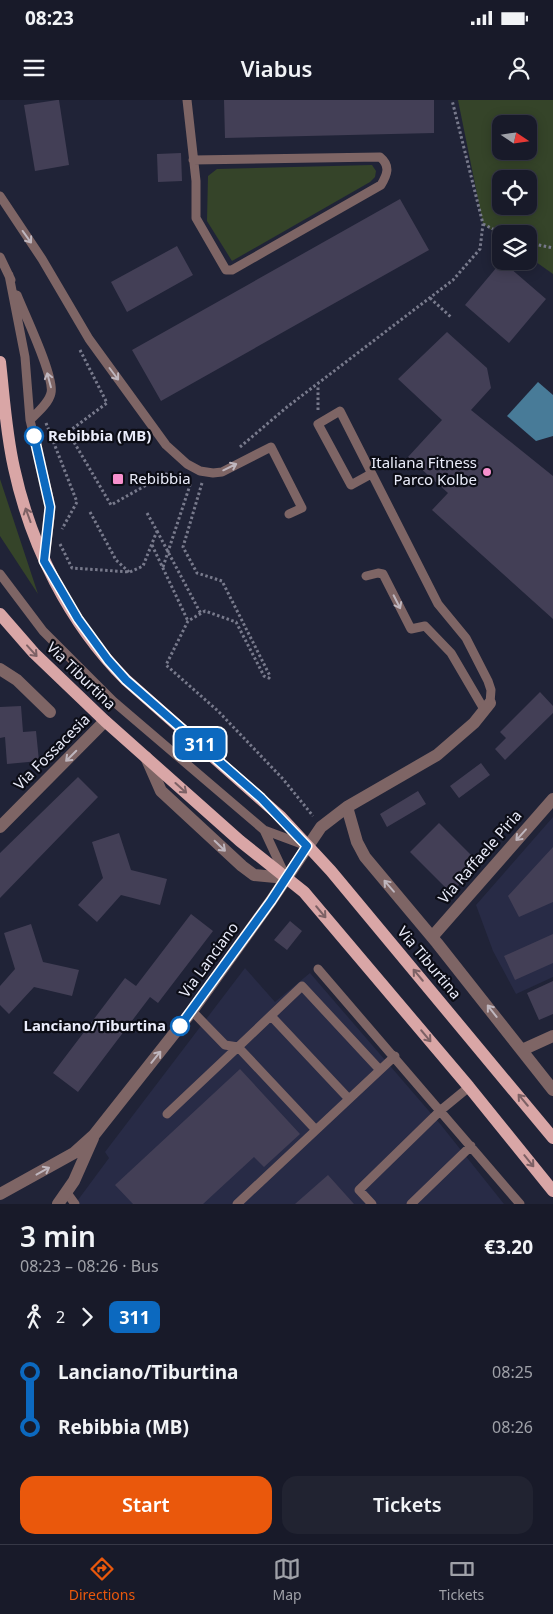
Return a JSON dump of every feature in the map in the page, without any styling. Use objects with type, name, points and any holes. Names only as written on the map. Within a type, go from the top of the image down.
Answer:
[{"type":"main road","points":[[0,362],[13,466],[23,503],[44,561],[78,619],[108,660],[126,680],[268,804],[307,846]]},
{"type":"main road","name":"Via Tiburtina","points":[[0,614],[34,654],[105,721],[240,841],[307,895],[469,1087],[553,1191]]},
{"type":"main road","name":"Via Tiburtina","points":[[307,846],[350,894],[553,1138]]},
{"type":"street","points":[[0,669],[17,680],[50,712]]},
{"type":"street","name":"Via Lanciano","points":[[0,1194],[74,1153],[94,1135],[192,1011],[321,827],[347,807],[437,755],[455,742],[488,707]]},
{"type":"street","name":"Via Fossacesia","points":[[0,827],[105,721]]},
{"type":"street","name":"Via Tiburtina","points":[[146,756],[161,791],[242,866],[254,875],[286,878]]},
{"type":"street","name":"Via Raffaele Piria","points":[[432,936],[553,799]]},
{"type":"street","name":"Via Tiburtina","points":[[347,807],[357,842],[365,857],[432,936],[553,1090]]},
{"type":"street","points":[[522,1050],[553,1036]]},
{"type":"street","name":"Via Lanciano","points":[[58,1204],[84,1162],[94,1135]]},
{"type":"lane","points":[[187,100],[196,218],[226,270],[232,270],[380,185],[387,175],[387,166],[380,157],[193,160]]},
{"type":"lane","points":[[0,196],[42,259],[89,339],[166,446],[187,464],[205,472],[222,472],[271,447],[302,508],[289,514]]},
{"type":"lane","points":[[0,256],[45,364],[52,387],[49,399],[30,420]]},
{"type":"lane","points":[[9,275],[24,357],[30,420],[50,507],[44,561]]},
{"type":"lane","points":[[371,474],[351,485],[318,424],[340,411],[438,604],[466,638],[488,681],[490,690],[488,707]]},
{"type":"lane","points":[[366,576],[378,573],[383,574],[411,629],[425,626],[451,653],[488,707]]},
{"type":"lane","name":"Via Tiburtina","points":[[0,574],[34,621],[113,701],[264,830],[307,846]]},
{"type":"lane","name":"Via Tiburtina","points":[[264,830],[286,878]]},
{"type":"lane","points":[[318,969],[395,1056],[520,1204]]},
{"type":"lane","points":[[167,1114],[302,986],[380,1070]]},
{"type":"lane","points":[[192,1011],[225,1046],[238,1047],[316,1130]]},
{"type":"lane","points":[[272,1016],[349,1099]]},
{"type":"lane","points":[[237,1204],[395,1056]]},
{"type":"lane","points":[[372,1204],[359,1190],[441,1110],[469,1087]]},
{"type":"lane","points":[[411,1204],[471,1146]]},
{"type":"lane","points":[[66,1193],[75,1204]]},
{"type":"path","points":[[222,472],[241,446],[287,407],[453,280],[480,249],[483,224],[452,100]]},
{"type":"path","points":[[483,224],[492,228]]},
{"type":"path","points":[[537,245],[553,248]]},
{"type":"path","points":[[430,298],[452,318]]},
{"type":"path","points":[[89,339],[78,346],[107,404],[68,432],[111,506],[166,474],[202,485]]},
{"type":"path","points":[[318,385],[318,412]]},
{"type":"path","points":[[46,422],[77,502],[61,531]]},
{"type":"path","points":[[205,472],[183,547],[197,573],[222,581],[270,674],[269,678],[264,676],[236,622],[205,611],[188,621],[166,664],[224,718],[283,779],[321,827]]},
{"type":"path","points":[[163,567],[191,482]]},
{"type":"path","points":[[90,512],[116,560],[130,572]]},
{"type":"path","points":[[147,513],[168,548],[200,614]]},
{"type":"path","points":[[58,538],[72,568],[130,572],[143,566],[157,531]]},
{"type":"path","points":[[152,544],[188,621]]},
{"type":"shaded area","points":[[538,382],[553,395],[553,436],[536,441],[507,416]]},
{"type":"shaded area","points":[[553,817],[553,977],[516,994],[493,951],[476,905]]},
{"type":"shaded area","points":[[245,968],[275,1002],[310,973],[441,1125],[504,1204],[75,1204],[109,1158],[105,1152]]},
{"type":"green space","points":[[458,100],[553,100],[553,274],[537,263],[537,225],[492,225],[492,230],[483,224]]},
{"type":"green space","points":[[372,165],[376,171],[375,177],[370,182],[232,261],[207,221],[208,176],[217,169]]},
{"type":"green space","points":[[0,479],[38,594],[0,536]]},
{"type":"building","points":[[59,100],[69,165],[35,171],[24,105]]},
{"type":"building","points":[[224,100],[434,100],[434,133],[225,138]]},
{"type":"building","points":[[181,153],[182,181],[158,182],[157,154]]},
{"type":"building","points":[[400,199],[429,250],[161,401],[132,350]]},
{"type":"building","points":[[177,246],[193,275],[127,312],[111,282]]},
{"type":"building","points":[[494,270],[512,270],[546,299],[509,343],[465,305]]},
{"type":"building","name":"Italiana Fitness Parco Kolbe","points":[[447,332],[487,368],[491,388],[471,410],[553,476],[553,619],[432,510],[448,493],[408,457],[442,420],[398,379]]},
{"type":"building","points":[[540,692],[553,706],[553,713],[505,760],[495,749],[506,738],[500,732]]},
{"type":"building","points":[[21,706],[23,732],[36,731],[39,761],[7,764],[5,737],[0,738],[0,707]]},
{"type":"building","points":[[481,763],[490,775],[459,798],[450,786]]},
{"type":"building","points":[[78,777],[98,797],[0,898],[0,853]]},
{"type":"building","points":[[418,791],[426,804],[387,827],[380,814]]},
{"type":"building","points":[[439,823],[480,864],[451,893],[410,852]]},
{"type":"building","points":[[119,833],[131,870],[167,879],[160,905],[121,895],[97,922],[78,905],[103,878],[92,842]]},
{"type":"building","points":[[553,847],[553,902],[519,917],[508,896]]},
{"type":"building","points":[[191,914],[213,931],[158,1003],[150,997],[78,1092],[53,1073],[125,978],[136,986]]},
{"type":"building","points":[[290,921],[302,931],[287,950],[274,940]]},
{"type":"building","points":[[31,924],[43,962],[79,970],[72,996],[34,987],[9,1014],[0,1005],[0,986],[15,969],[4,933]]},
{"type":"building","points":[[553,934],[553,963],[515,980],[504,956]]},
{"type":"building","points":[[553,981],[553,1014],[539,1020],[527,993]]},
{"type":"building","points":[[240,1069],[300,1134],[264,1167],[254,1157],[203,1204],[133,1204],[115,1185]]},
{"type":"building","points":[[328,1175],[354,1204],[295,1204]]},
{"type":"bus line","name":"311","points":[[34,436],[50,507],[44,561],[78,619],[108,660],[135,689],[282,817],[307,846],[271,901],[180,1026]]},
{"type":"place","name":"Rebibbia (MB)","points":[[34,436]]},
{"type":"place","name":"Italiana Fitness Parco Kolbe","points":[[487,472]]},
{"type":"place","name":"Rebibbia","points":[[118,479]]},
{"type":"place","name":"Lanciano/Tiburtina","points":[[180,1026]]}]
